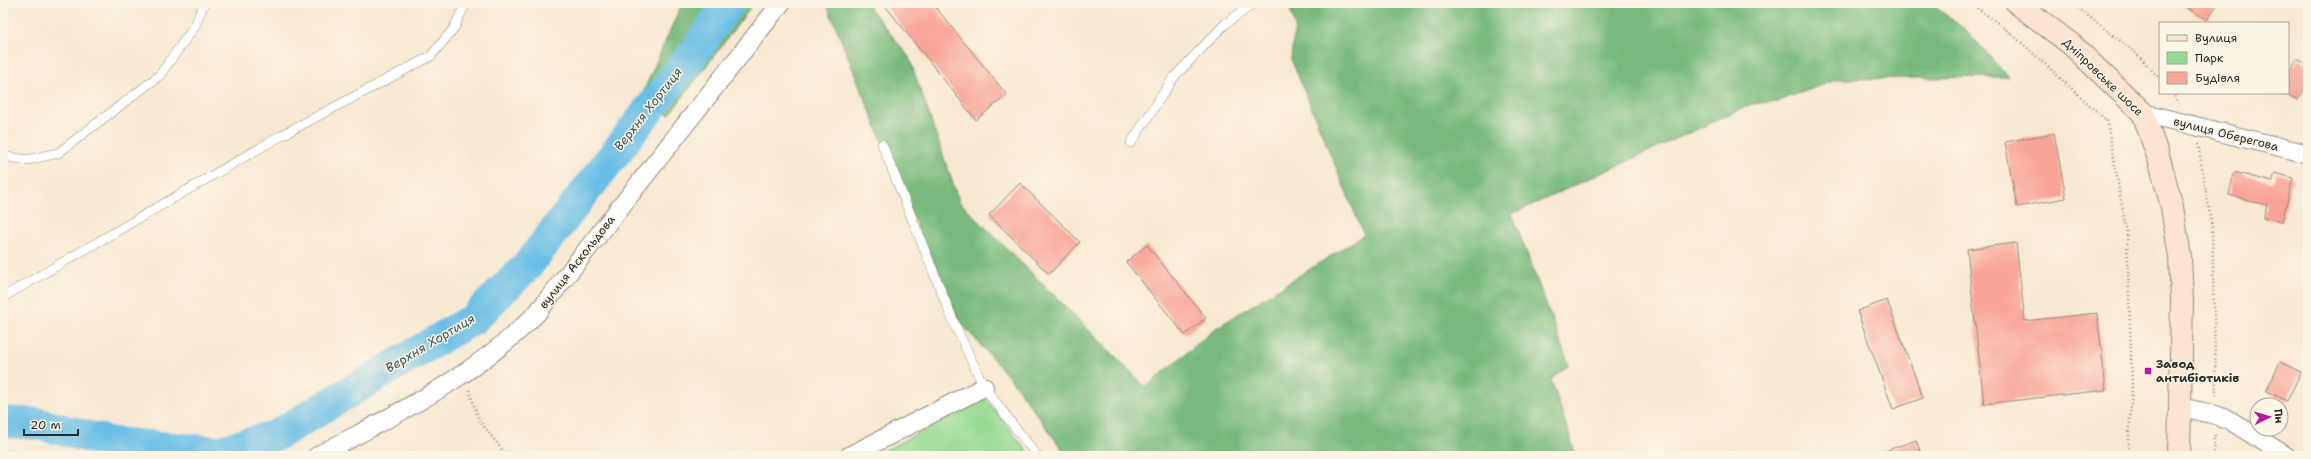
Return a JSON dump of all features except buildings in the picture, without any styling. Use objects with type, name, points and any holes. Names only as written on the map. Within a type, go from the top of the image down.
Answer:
[{"type":"street","name":"вулиця Аскольдова","points":[[317,456],[465,374],[501,347],[537,313],[780,3]]},
{"type":"street","name":"Дніпровське шосе","points":[[2017,3],[2072,46],[2143,113],[2160,162],[2172,207],[2180,257],[2182,300],[2179,456]]},
{"type":"street","name":"вулиця Оберегова","points":[[2143,113],[2308,154]]},
{"type":"street","points":[[849,456],[984,386]]},
{"type":"street","points":[[2181,407],[2216,415],[2246,429],[2286,456]]},
{"type":"lane","points":[[3,156],[27,160],[44,158],[58,153],[159,76],[195,26],[204,3]]},
{"type":"lane","points":[[3,297],[284,134],[430,56],[454,28],[466,3]]},
{"type":"lane","points":[[1131,143],[1174,78],[1225,24],[1254,3]]},
{"type":"lane","points":[[882,144],[954,323],[984,386],[1037,456]]},
{"type":"path","points":[[1971,3],[2012,34],[2106,121],[2127,234],[2132,386],[2128,456]]},
{"type":"path","points":[[2072,3],[2137,54],[2159,78]]},
{"type":"path","points":[[2173,94],[2195,127],[2212,227],[2216,415],[2214,456]]},
{"type":"path","points":[[465,374],[471,398],[479,420],[507,456]]},
{"type":"path","points":[[3,450],[28,456]]},
{"type":"green space","points":[[682,3],[754,3],[669,115],[642,95]]},
{"type":"green space","points":[[826,3],[866,3],[909,57],[959,201],[1146,387],[1216,328],[1364,235],[1291,59],[1295,25],[1288,3],[1930,3],[1967,31],[2008,77],[1839,79],[1778,101],[1752,104],[1512,214],[1569,365],[1551,379],[1576,456],[1067,456],[1010,378],[961,323],[925,246]]},
{"type":"green space","points":[[985,398],[1031,456],[874,456]]},
{"type":"waterway","name":"Верхня Хортиця","points":[[3,422],[39,424],[113,443],[218,452],[275,436],[473,319],[527,266],[694,52],[729,3]]},
{"type":"place","name":"Завод антибіотиків","points":[[2148,371]]}]
